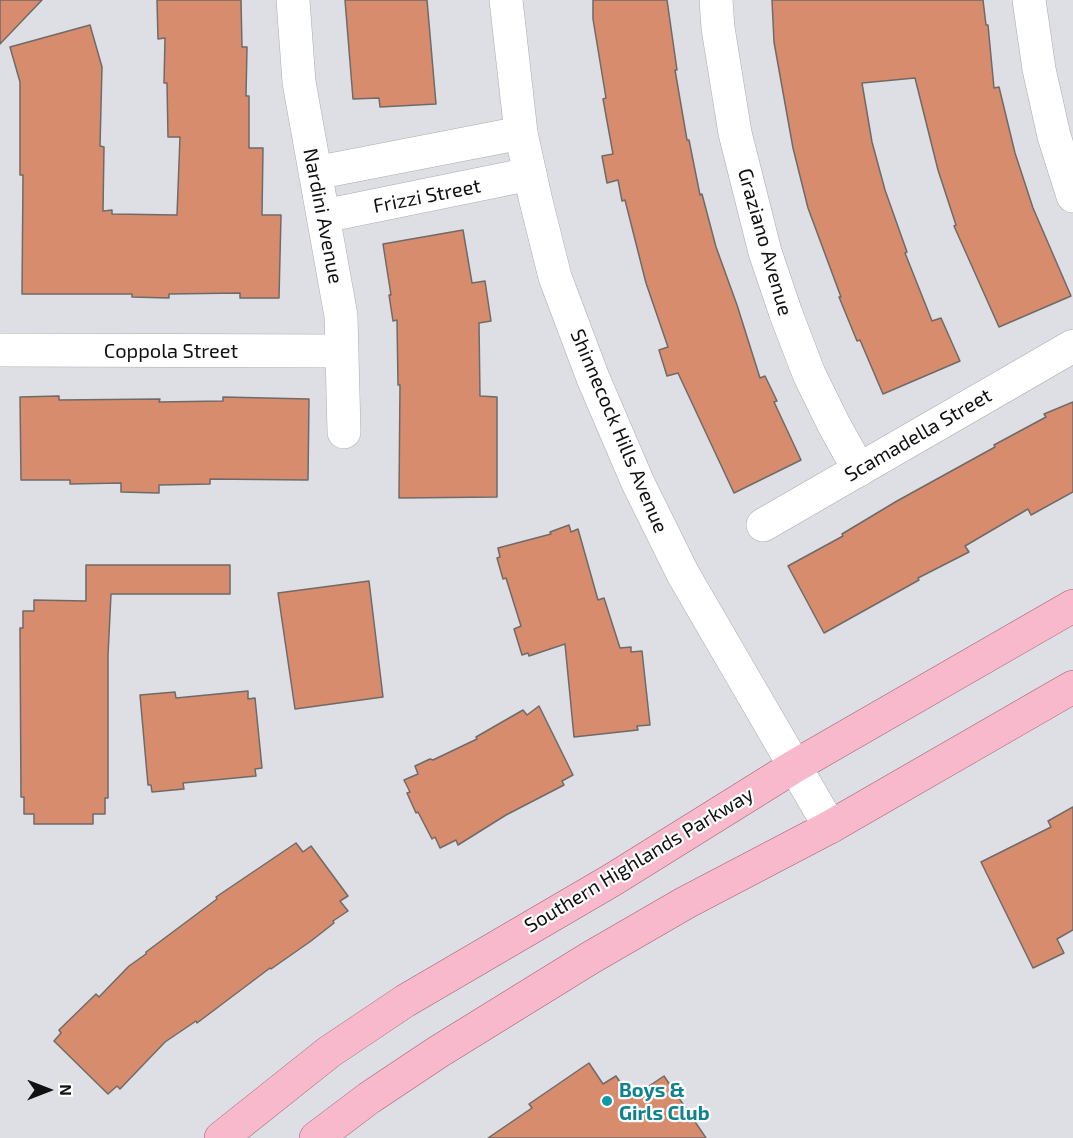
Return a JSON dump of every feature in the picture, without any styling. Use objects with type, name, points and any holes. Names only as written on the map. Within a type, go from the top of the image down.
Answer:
[{"type":"main road","name":"Southern Highlands Parkway","points":[[221,1138],[329,1052],[405,1001],[612,880],[795,766],[1073,606]]},
{"type":"main road","points":[[316,1138],[369,1098],[438,1052],[561,975],[685,903],[830,827],[1073,687]]},
{"type":"street","name":"Nardini Avenue","points":[[293,0],[299,82],[341,316],[344,432]]},
{"type":"street","name":"Shinnecock Hills Avenue","points":[[506,0],[521,133],[530,174],[555,277],[593,378],[638,483],[683,574],[830,827]]},
{"type":"street","name":"Graziano Avenue","points":[[716,0],[718,28],[735,133],[765,252],[809,374],[859,470]]},
{"type":"street","points":[[1029,0],[1039,69],[1054,136],[1073,196]]},
{"type":"street","points":[[315,173],[521,133]]},
{"type":"street","name":"Frizzi Street","points":[[324,216],[530,174]]},
{"type":"street","name":"Scamadella Street","points":[[763,525],[1073,345]]},
{"type":"street","name":"Coppola Street","points":[[0,350],[342,351]]},
{"type":"building","points":[[0,0],[42,0],[0,44]]},
{"type":"building","points":[[157,0],[241,0],[242,47],[247,47],[246,96],[249,96],[249,148],[263,148],[262,215],[281,215],[279,298],[240,298],[240,293],[169,294],[169,298],[132,297],[132,294],[22,294],[23,175],[20,175],[20,82],[10,47],[90,25],[102,67],[100,146],[104,147],[103,211],[112,210],[112,214],[177,215],[180,137],[168,137],[167,83],[164,83],[165,38],[158,39]]},
{"type":"building","points":[[345,0],[427,0],[436,104],[380,107],[379,98],[353,99]]},
{"type":"building","points":[[593,0],[667,0],[677,70],[675,70],[687,140],[689,140],[700,195],[702,194],[716,247],[760,378],[765,376],[777,401],[774,402],[801,460],[734,493],[678,373],[667,376],[659,350],[668,347],[646,283],[625,200],[622,201],[618,180],[607,183],[602,156],[613,154],[603,99],[606,98],[593,19]]},
{"type":"building","points":[[772,0],[983,0],[986,25],[988,25],[994,88],[999,87],[1015,153],[1033,208],[1071,296],[999,327],[954,226],[956,225],[938,170],[915,78],[862,83],[872,142],[885,190],[907,252],[905,253],[932,321],[941,318],[960,361],[883,394],[839,297],[841,297],[808,208],[793,148],[774,42]]},
{"type":"building","points":[[463,230],[472,283],[485,281],[491,321],[479,323],[480,396],[497,397],[497,497],[399,498],[400,385],[398,385],[397,320],[393,321],[383,244]]},
{"type":"building","points":[[59,396],[59,400],[160,399],[159,402],[223,401],[223,397],[309,399],[308,480],[210,479],[210,484],[159,485],[159,493],[121,492],[121,483],[70,484],[70,480],[21,480],[20,397]]},
{"type":"building","points":[[1073,402],[1073,492],[1031,515],[1028,509],[965,546],[969,552],[918,578],[919,580],[824,633],[788,566],[1046,417],[1044,414]]},
{"type":"building","points":[[569,525],[571,532],[578,529],[598,600],[604,598],[620,648],[631,647],[631,652],[642,651],[650,725],[637,726],[638,730],[574,737],[565,644],[529,656],[528,653],[522,655],[514,629],[521,626],[506,578],[503,579],[497,558],[500,557],[498,548],[551,534],[550,532]]},
{"type":"building","points":[[86,565],[230,565],[230,594],[111,594],[108,655],[108,798],[105,798],[105,814],[93,814],[93,824],[34,824],[34,814],[24,814],[24,797],[21,797],[20,628],[23,628],[23,611],[34,611],[34,600],[86,601]]},
{"type":"building","points":[[369,581],[383,697],[295,709],[278,593]]},
{"type":"building","points":[[248,691],[248,699],[255,698],[262,768],[255,769],[256,776],[183,783],[184,789],[152,792],[151,785],[148,785],[140,695],[175,692],[176,698]]},
{"type":"building","points":[[539,706],[573,775],[562,781],[564,785],[506,815],[458,845],[456,840],[440,848],[435,837],[432,839],[418,812],[416,813],[404,780],[418,774],[415,766],[477,739],[476,737],[523,710],[527,715]]},
{"type":"building","points":[[1073,807],[1073,930],[1057,939],[1064,953],[1033,968],[981,862],[1051,827],[1048,821]]},
{"type":"building","points":[[296,843],[303,852],[311,846],[348,896],[340,901],[348,911],[311,941],[270,968],[197,1023],[196,1021],[165,1042],[120,1089],[117,1086],[108,1094],[54,1041],[61,1033],[59,1030],[96,994],[99,997],[146,952],[217,899],[216,897]]},
{"type":"building","name":"Boys & Girls Club","points":[[589,1063],[603,1084],[616,1076],[631,1098],[664,1076],[706,1138],[488,1138],[532,1108],[529,1104]]},
{"type":"place","name":"Boys & Girls Club","points":[[607,1101]]}]
